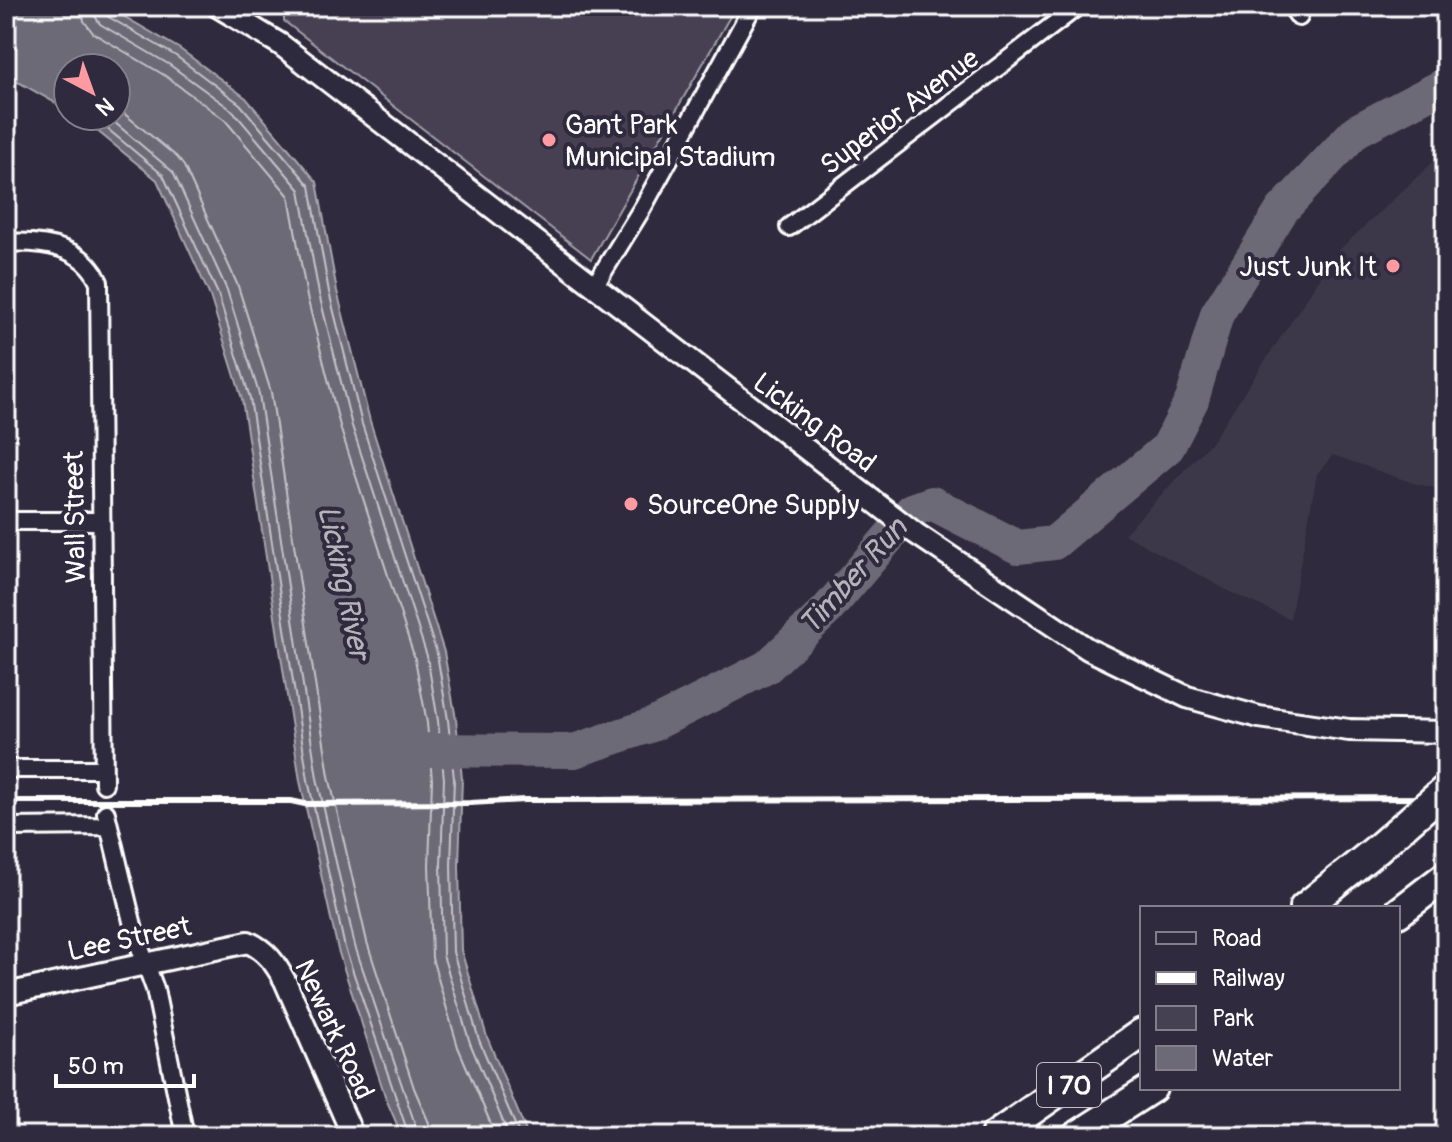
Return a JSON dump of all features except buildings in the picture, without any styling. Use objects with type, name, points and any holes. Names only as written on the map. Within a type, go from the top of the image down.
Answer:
[{"type":"highway","points":[[1306,906],[1446,789]]},
{"type":"highway","points":[[1400,911],[1446,876]]},
{"type":"highway","name":"I 70","points":[[995,1136],[1140,1034]]},
{"type":"highway","name":"I 70","points":[[1077,1136],[1149,1090]]},
{"type":"street","name":"Licking Road","points":[[217,6],[280,44],[915,533],[1088,649],[1187,697],[1259,717],[1349,730],[1446,732]]},
{"type":"street","points":[[595,285],[643,207],[753,6]]},
{"type":"street","name":"Superior Avenue","points":[[789,227],[1078,6]]},
{"type":"street","name":"Wall Street","points":[[6,243],[50,244],[78,256],[95,273],[99,282],[104,776],[6,769]]},
{"type":"street","points":[[6,521],[100,521]]},
{"type":"street","points":[[6,827],[106,820],[144,962],[155,989],[185,1136]]},
{"type":"street","name":"Lee Street","points":[[6,994],[248,942],[262,949]]},
{"type":"street","name":"Newark Road","points":[[262,949],[274,961],[285,981],[353,1136]]},
{"type":"shaded area","points":[[1446,157],[1446,491],[1333,455],[1317,474],[1290,619],[1234,594],[1124,534],[1212,441],[1337,252],[1432,163]]},
{"type":"green space","name":"Gant Park Municipal Stadium","points":[[284,6],[736,6],[591,259],[284,21]]},
{"type":"water","name":"Licking River","points":[[6,6],[106,6],[180,49],[246,98],[317,182],[337,291],[370,421],[444,652],[456,719],[462,779],[459,865],[461,950],[487,1037],[528,1136],[402,1136],[386,1099],[338,950],[300,781],[242,399],[210,296],[157,180],[98,132],[132,132],[132,52],[52,52],[52,101],[6,78]]},
{"type":"waterway","name":"Timber Run","points":[[412,750],[574,751],[652,725],[767,667],[827,610],[912,510],[932,503],[1018,547],[1054,543],[1168,447],[1192,400],[1217,314],[1282,210],[1356,131],[1446,84]]},
{"type":"railway","points":[[6,801],[291,801],[305,804],[524,800],[1446,798]]},
{"type":"place","name":"Gant Park Municipal Stadium","points":[[549,140]]},
{"type":"place","name":"Just Junk It","points":[[1393,266]]},
{"type":"place","name":"SourceOne Supply","points":[[631,504]]}]
